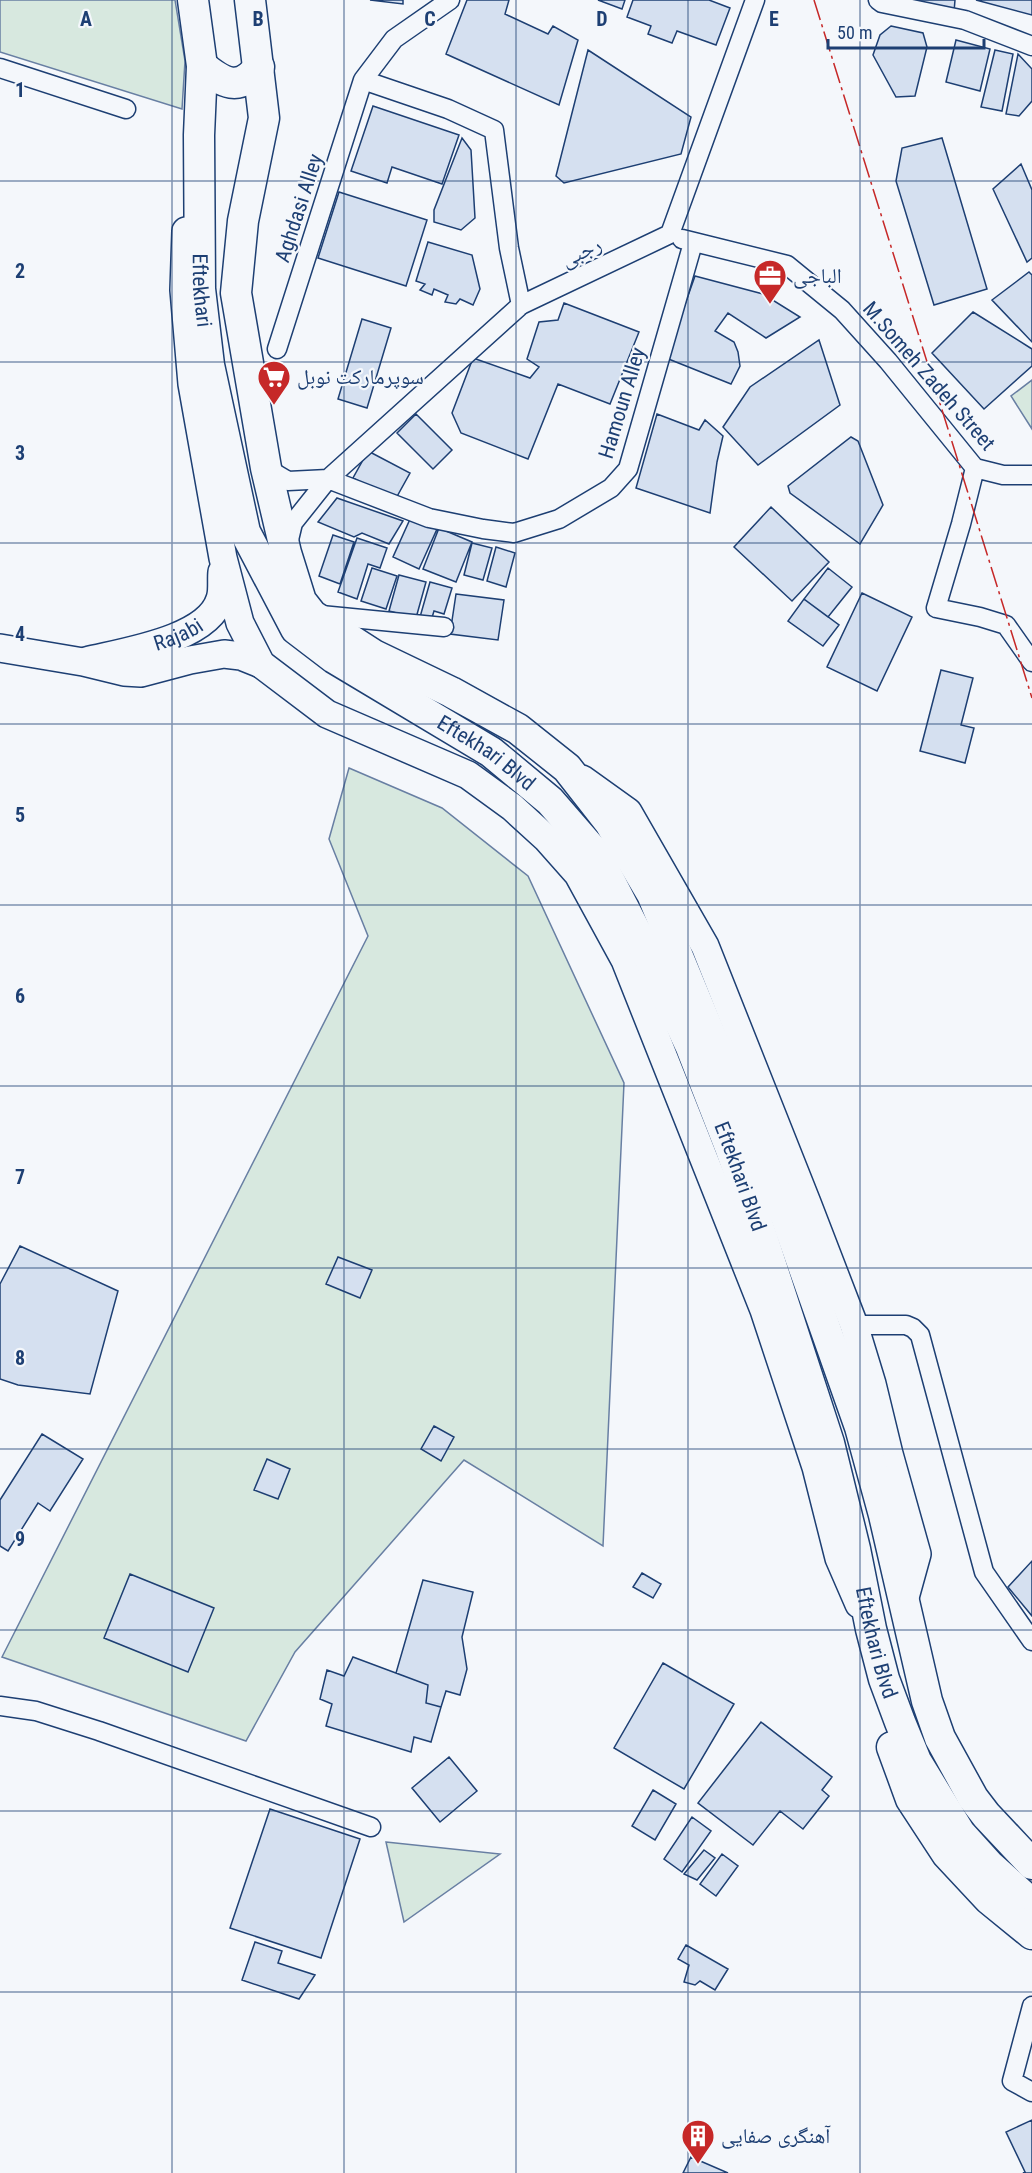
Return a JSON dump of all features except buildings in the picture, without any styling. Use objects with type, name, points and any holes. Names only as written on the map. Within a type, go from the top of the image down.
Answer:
[{"type":"main road","name":"Eftekhari","points":[[193,0],[202,66],[199,135],[200,288],[209,366],[245,531],[296,629],[334,658],[491,752],[550,801],[596,854],[647,953],[691,1047],[730,1147],[762,1237],[829,1443],[849,1523]]},
{"type":"main road","name":"Eftekhari","points":[[250,0],[264,118],[243,221],[236,293],[266,468],[286,553]]},
{"type":"main road","points":[[202,66],[223,82],[239,83],[246,81],[259,67]]},
{"type":"main road","points":[[199,135],[186,230],[184,290],[192,384],[223,558],[240,622],[261,664],[327,714],[468,775],[512,807],[547,839],[578,874],[625,960],[757,1292],[816,1467],[839,1558],[871,1629]]},
{"type":"main road","name":"Eftekhari Blvd","points":[[286,553],[301,601],[312,615],[374,655],[451,692],[518,729],[567,768],[610,823],[652,894],[786,1216],[860,1427],[884,1515],[927,1701],[940,1738],[973,1798],[1032,1864]]},
{"type":"main road","name":"Rajabi","points":[[83,662],[168,640],[199,626],[214,611],[220,598],[223,558]]},
{"type":"main road","name":"Rajabi","points":[[0,648],[83,662],[124,672],[141,673],[189,660],[224,654],[241,656],[261,664]]},
{"type":"main road","points":[[567,768],[628,812],[705,946],[854,1325],[872,1384],[917,1554],[904,1601]]},
{"type":"main road","points":[[849,1523],[862,1527],[877,1526],[884,1515]]},
{"type":"main road","name":"Eftekhari Blvd","points":[[849,1523],[884,1679],[885,1711],[890,1741],[911,1799],[954,1844]]},
{"type":"main road","points":[[954,1844],[989,1865],[1032,1904]]},
{"type":"main road","points":[[954,1844],[989,1899],[1032,1934]]},
{"type":"street","name":"Aghdasi Alley","points":[[277,349],[363,80],[394,39],[450,0]]},
{"type":"street","points":[[670,234],[755,0]]},
{"type":"street","points":[[878,0],[882,3],[965,20],[1032,46]]},
{"type":"street","points":[[0,68],[126,109]]},
{"type":"street","points":[[363,80],[447,109],[494,130],[509,248],[521,305]]},
{"type":"street","name":"M.Someh Zadeh Street","points":[[670,234],[693,243],[787,265],[842,310],[888,361],[975,468],[1003,475],[1032,475]]},
{"type":"street","name":"رجبی","points":[[286,553],[293,523],[328,479],[521,305],[670,234]]},
{"type":"street","name":"Hamoun Alley","points":[[328,479],[429,518],[514,533],[559,519],[611,488],[628,469],[693,243]]},
{"type":"street","points":[[266,468],[288,481],[328,479]]},
{"type":"street","points":[[975,468],[962,524],[936,608],[1006,625],[1032,662]]},
{"type":"street","points":[[312,615],[444,627]]},
{"type":"street","points":[[854,1325],[906,1325],[920,1335],[984,1572],[1032,1641]]},
{"type":"street","points":[[0,1706],[36,1711],[99,1731],[370,1827]]},
{"type":"street","points":[[1032,2006],[1012,2081],[1032,2092]]},
{"type":"shaded area","points":[[0,0],[175,0],[185,61],[182,109],[0,52]]},
{"type":"shaded area","points":[[1032,380],[1032,429],[1011,396]]},
{"type":"shaded area","points":[[349,768],[442,808],[528,876],[624,1083],[603,1546],[464,1460],[295,1652],[246,1741],[2,1657],[368,936],[329,839]]},
{"type":"shaded area","points":[[386,1842],[500,1854],[404,1922]]},
{"type":"power","points":[[814,0],[1032,698]]},
{"type":"place","name":"الباجی","points":[[770,305]]},
{"type":"place","name":"سوپرمارکت نوبل","points":[[274,406]]},
{"type":"place","name":"آهنگری صفایی","points":[[698,2165]]}]
